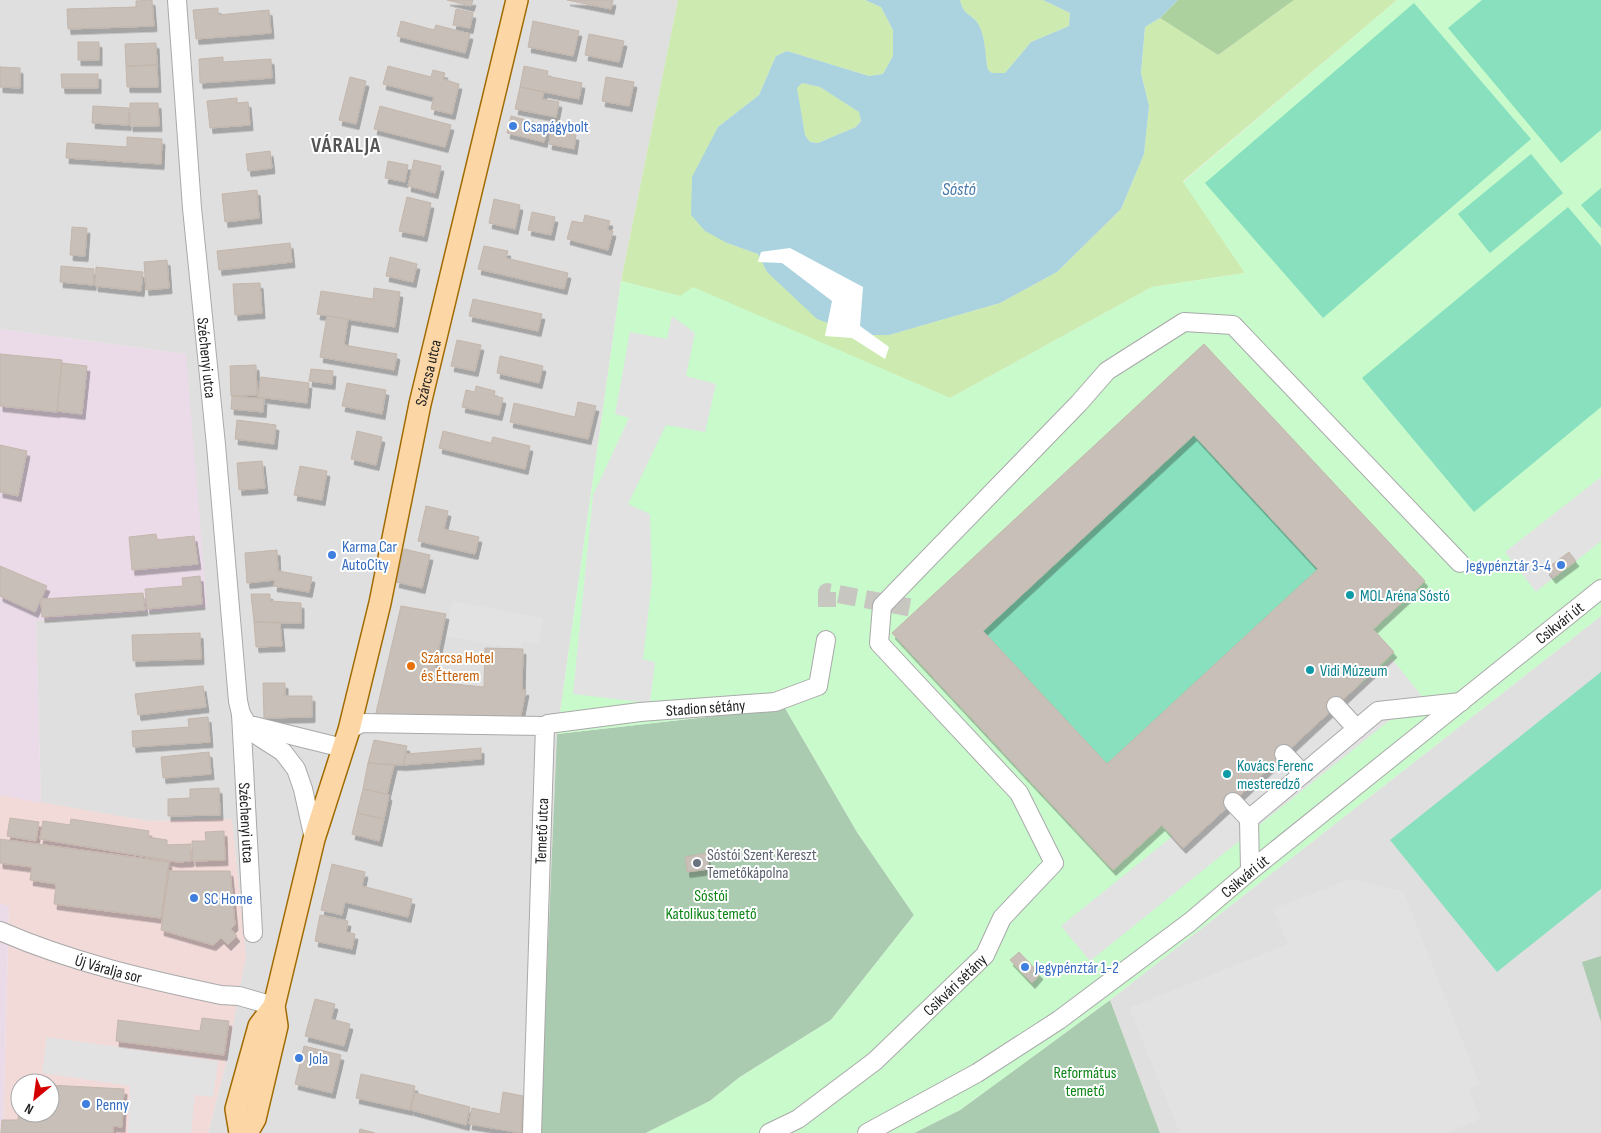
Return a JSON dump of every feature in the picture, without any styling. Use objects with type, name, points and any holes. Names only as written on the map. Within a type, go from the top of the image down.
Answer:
[{"type":"main road","name":"Szárcsa utca","points":[[346,739],[380,603],[420,404],[517,0]]},
{"type":"main road","name":"Széchenyi utca","points":[[247,1133],[255,1120],[277,1026],[274,1006],[314,839],[346,739]]},
{"type":"main road","name":"Széchenyi utca","points":[[240,1133],[236,1109],[259,1026],[274,1006]]},
{"type":"street","name":"Széchenyi utca","points":[[177,0],[192,208],[217,454],[238,701],[241,714],[253,933]]},
{"type":"street","name":"Csikvári sétány","points":[[769,1133],[798,1119],[875,1061],[985,955],[1002,918],[1054,863],[1019,793],[878,643],[882,606],[1108,371],[1184,322],[1233,325],[1460,563]]},
{"type":"street","name":"Csikvári út","points":[[867,1133],[977,1073],[1059,1020],[1190,922],[1250,871],[1601,589]]},
{"type":"street","name":"Stadion sétány","points":[[545,726],[548,724],[640,712],[775,702],[818,686],[826,640]]},
{"type":"street","points":[[1249,819],[1378,711],[1461,702]]},
{"type":"street","points":[[1336,706],[1357,729]]},
{"type":"street","name":"Széchenyi utca","points":[[241,714],[252,732],[283,752],[296,769],[303,789],[314,839]]},
{"type":"street","points":[[241,714],[254,726],[346,739],[361,723],[545,726]]},
{"type":"street","name":"Temető utca","points":[[532,1133],[545,726]]},
{"type":"street","points":[[1284,754],[1303,774]]},
{"type":"street","points":[[1233,802],[1249,819],[1250,871]]},
{"type":"street","name":"Új Váralja sor","points":[[0,931],[32,945],[108,970],[221,995],[238,1002],[274,1006]]},
{"type":"shaded area","points":[[0,0],[678,0],[621,281],[557,734],[540,1133],[208,1133],[226,1063],[232,819],[148,821],[41,803],[36,620],[186,354],[0,329]]},
{"type":"shaded area","points":[[672,316],[695,333],[686,376],[716,384],[705,432],[666,425],[628,504],[650,514],[652,581],[643,659],[655,662],[650,703],[573,694],[593,495],[629,418],[615,414],[630,332],[667,339]]},
{"type":"shaded area","points":[[0,329],[186,354],[207,607],[36,621],[41,803],[0,795]]},
{"type":"shaded area","points":[[1601,477],[1601,541],[1576,561],[1568,552],[1547,569],[1553,578],[1536,592],[1505,552]]},
{"type":"shaded area","points":[[452,601],[543,618],[539,644],[522,641],[521,647],[488,644],[445,636]]},
{"type":"shaded area","points":[[1601,616],[1601,1133],[1160,1133],[1110,1000]]},
{"type":"shaded area","points":[[1392,659],[1421,695],[1090,961],[1061,926]]},
{"type":"shaded area","points":[[0,795],[148,821],[232,819],[246,955],[226,1063],[208,1133],[3,1133],[9,907],[0,903]]},
{"type":"shaded area","points":[[1350,879],[1403,891],[1480,1085],[1469,1089],[1481,1119],[1446,1133],[1180,1133],[1129,1008],[1288,944],[1273,909]]},
{"type":"shaded area","points":[[0,903],[9,907],[3,1133],[0,1133]]},
{"type":"shaded area","points":[[47,1037],[218,1061],[213,1097],[195,1095],[191,1133],[128,1133],[130,1086],[60,1076],[60,1073],[42,1073]]},
{"type":"green space","points":[[678,0],[865,0],[881,7],[893,30],[893,56],[883,74],[869,76],[787,51],[776,56],[759,95],[718,127],[727,243],[758,254],[767,272],[889,335],[1000,303],[1057,272],[1121,209],[1144,154],[1149,106],[1141,73],[1145,27],[1160,18],[1218,55],[1294,0],[1397,0],[1183,181],[1245,273],[1152,287],[950,398],[813,340],[680,296],[621,281]]},
{"type":"green space","points":[[960,0],[1043,0],[1070,13],[1069,26],[1031,42],[1005,73],[992,73],[988,71],[982,32],[976,21],[964,11]]},
{"type":"green space","points":[[1178,0],[1294,0],[1218,55],[1160,18]]},
{"type":"green space","points":[[1397,0],[1601,0],[1601,616],[1110,1000],[960,1110],[914,1133],[646,1133],[710,1101],[740,1077],[831,1020],[914,915],[857,832],[785,708],[557,734],[621,281],[680,296],[693,287],[950,398],[1152,287],[1245,273],[1183,182]]},
{"type":"green space","points":[[1482,0],[1601,0],[1601,130],[1561,163],[1448,28]]},
{"type":"green space","points":[[1414,3],[1531,139],[1323,318],[1205,183]]},
{"type":"green space","points":[[802,83],[820,87],[860,112],[861,121],[856,127],[818,143],[810,142],[805,135],[796,88]]},
{"type":"green space","points":[[1531,154],[1563,193],[1490,253],[1458,214]]},
{"type":"green space","points":[[1601,188],[1601,228],[1581,205]]},
{"type":"green space","points":[[1568,207],[1601,246],[1601,407],[1474,512],[1362,378]]},
{"type":"green space","points":[[1194,435],[1318,569],[1107,764],[983,631]]},
{"type":"green space","points":[[1601,672],[1601,889],[1497,972],[1390,840]]},
{"type":"green space","name":"Sóstói Katolikus temető","points":[[785,708],[857,832],[914,915],[831,1020],[740,1077],[710,1101],[646,1133],[540,1133],[557,734]]},
{"type":"green space","points":[[1601,956],[1601,1022],[1582,962]]},
{"type":"green space","name":"Református temető","points":[[1110,1000],[1160,1133],[914,1133],[960,1110]]},
{"type":"water","name":"Sóstó","points":[[865,0],[960,0],[964,11],[976,21],[982,32],[988,70],[992,73],[1005,73],[1031,42],[1069,26],[1070,13],[1043,0],[1178,0],[1160,18],[1145,27],[1141,73],[1149,106],[1144,154],[1121,209],[1057,272],[1000,303],[889,335],[860,335],[817,319],[767,272],[758,254],[727,243],[705,231],[691,215],[692,177],[718,127],[759,95],[776,56],[787,51],[869,76],[883,74],[893,56],[893,30],[881,7]],"holes":[[[802,83],[820,87],[859,112],[861,121],[856,127],[818,143],[810,142],[805,135],[797,88]]]},
{"type":"pier","points":[[790,248],[863,287],[860,326],[889,347],[885,359],[852,338],[825,336],[832,301],[782,263],[758,262],[761,252]]},
{"type":"building","points":[[152,0],[154,26],[68,29],[67,9],[136,7],[136,1]]},
{"type":"building","points":[[447,0],[473,0],[471,6]]},
{"type":"building","points":[[567,0],[613,0],[611,9]]},
{"type":"building","points":[[218,8],[218,15],[269,10],[271,33],[196,39],[193,10]]},
{"type":"building","points":[[456,9],[473,13],[470,28],[453,25]]},
{"type":"building","points":[[401,21],[434,30],[436,25],[470,34],[465,53],[397,36]]},
{"type":"building","points":[[533,21],[579,31],[573,56],[528,47]]},
{"type":"building","points":[[589,34],[624,41],[619,62],[585,55]]},
{"type":"building","points":[[78,42],[99,42],[99,60],[78,60]]},
{"type":"building","points":[[156,43],[157,65],[126,66],[125,44]]},
{"type":"building","points":[[223,57],[223,62],[271,59],[272,78],[200,83],[199,59]]},
{"type":"building","points":[[157,65],[158,87],[127,87],[126,66]]},
{"type":"building","points":[[388,66],[431,77],[433,70],[445,73],[443,79],[459,84],[452,114],[431,109],[434,97],[383,84]]},
{"type":"building","points":[[524,66],[548,71],[547,76],[582,83],[579,99],[520,87]]},
{"type":"building","points":[[0,67],[20,68],[20,88],[0,87]]},
{"type":"building","points":[[61,74],[98,74],[98,88],[62,88]]},
{"type":"building","points":[[350,77],[366,81],[356,124],[339,120]]},
{"type":"building","points":[[606,77],[634,82],[629,106],[602,101]]},
{"type":"building","points":[[520,87],[544,92],[542,99],[559,102],[556,117],[515,109]]},
{"type":"building","points":[[237,98],[237,103],[248,102],[250,125],[210,128],[207,101]]},
{"type":"building","points":[[130,103],[158,103],[159,126],[130,126]]},
{"type":"building","points":[[93,106],[129,108],[128,125],[92,123]]},
{"type":"building","points":[[380,106],[451,125],[445,147],[374,129]]},
{"type":"building","points":[[511,116],[548,126],[544,142],[507,133]]},
{"type":"building","points":[[551,130],[576,135],[574,149],[549,144]]},
{"type":"building","points":[[127,137],[162,139],[161,164],[66,158],[67,143],[127,147]]},
{"type":"building","points":[[270,151],[272,168],[248,171],[246,154]]},
{"type":"building","points":[[414,160],[441,166],[435,193],[408,186]]},
{"type":"building","points":[[388,161],[408,165],[405,182],[385,178]]},
{"type":"building","points":[[257,190],[259,218],[225,222],[222,194]]},
{"type":"building","points":[[407,197],[431,203],[424,236],[399,231]]},
{"type":"building","points":[[494,199],[520,205],[515,229],[489,223]]},
{"type":"building","points":[[532,212],[555,217],[551,235],[528,230]]},
{"type":"building","points":[[585,215],[610,221],[607,230],[613,231],[608,250],[567,239],[572,221],[583,223]]},
{"type":"building","points":[[72,227],[87,228],[85,256],[70,255]]},
{"type":"building","points":[[290,243],[292,262],[219,270],[217,251]]},
{"type":"building","points":[[484,246],[508,251],[506,258],[568,273],[564,289],[478,269]]},
{"type":"building","points":[[390,257],[417,264],[413,282],[386,276]]},
{"type":"building","points":[[167,260],[169,288],[146,290],[144,262]]},
{"type":"building","points":[[61,266],[94,269],[93,285],[60,282]]},
{"type":"building","points":[[96,267],[143,272],[141,291],[95,286]]},
{"type":"building","points":[[260,283],[262,313],[235,315],[233,284]]},
{"type":"building","points":[[374,288],[400,292],[395,327],[317,314],[321,291],[373,299]]},
{"type":"building","points":[[473,299],[542,314],[538,331],[469,316]]},
{"type":"building","points":[[327,316],[348,319],[344,345],[397,354],[394,370],[320,357]]},
{"type":"building","points":[[457,340],[481,345],[475,371],[451,366]]},
{"type":"building","name":"MOL Aréna Sóstó","points":[[1204,344],[1425,581],[1373,629],[1394,652],[1233,802],[1183,848],[1162,825],[1113,870],[892,633]],"holes":[[[1194,435],[1318,569],[1107,764],[983,631]]]},
{"type":"building","points":[[0,354],[62,360],[57,412],[0,406]]},
{"type":"building","points":[[500,356],[543,366],[539,383],[497,373]]},
{"type":"building","points":[[62,363],[87,366],[82,414],[57,411]]},
{"type":"building","points":[[256,365],[257,395],[231,396],[230,366]]},
{"type":"building","points":[[311,369],[333,371],[332,384],[309,381]]},
{"type":"building","points":[[261,377],[309,383],[307,403],[258,397]]},
{"type":"building","points":[[347,383],[386,390],[382,414],[342,406]]},
{"type":"building","points":[[476,386],[495,391],[494,396],[503,398],[499,415],[462,407],[466,390],[475,392]]},
{"type":"building","points":[[232,396],[264,399],[263,412],[231,409]]},
{"type":"building","points":[[578,402],[596,406],[588,439],[510,422],[514,403],[575,417]]},
{"type":"building","points":[[237,420],[276,425],[274,444],[235,439]]},
{"type":"building","points":[[357,431],[382,437],[376,465],[351,459]]},
{"type":"building","points":[[443,431],[491,443],[493,437],[530,446],[525,469],[439,448]]},
{"type":"building","points":[[0,445],[27,451],[18,496],[0,492]]},
{"type":"building","points":[[262,461],[265,488],[239,490],[237,463]]},
{"type":"building","points":[[300,466],[327,471],[322,500],[294,495]]},
{"type":"building","points":[[426,506],[448,511],[444,529],[479,537],[475,554],[418,541]]},
{"type":"building","points":[[156,534],[157,540],[194,536],[198,564],[132,570],[129,537]]},
{"type":"building","points":[[404,549],[430,555],[422,588],[396,582]]},
{"type":"building","points":[[277,550],[278,571],[312,577],[309,592],[274,586],[275,580],[247,583],[245,553]]},
{"type":"building","name":"Jegypénztár 3-4","points":[[1569,552],[1576,561],[1553,578],[1546,569]]},
{"type":"building","points":[[0,566],[47,586],[35,612],[0,596]]},
{"type":"building","points":[[200,576],[202,604],[147,609],[145,589],[183,586],[182,578]]},
{"type":"building","points":[[143,593],[145,610],[42,617],[41,599]]},
{"type":"building","points":[[251,594],[270,594],[270,601],[301,603],[301,623],[254,622]]},
{"type":"building","name":"Szárcsa Hotel és Étterem","points":[[401,606],[446,614],[432,682],[484,687],[485,648],[523,649],[522,690],[526,690],[520,720],[375,717]]},
{"type":"building","points":[[254,622],[280,623],[282,646],[256,647]]},
{"type":"building","points":[[200,633],[201,659],[133,661],[132,635]]},
{"type":"building","points":[[263,683],[285,683],[285,696],[312,696],[312,717],[264,718]]},
{"type":"building","points":[[203,686],[206,707],[138,715],[135,694]]},
{"type":"building","points":[[208,717],[210,742],[133,747],[132,731],[189,727],[188,719]]},
{"type":"building","points":[[374,740],[407,746],[403,765],[368,763]]},
{"type":"building","points":[[481,748],[481,759],[403,765],[406,754]]},
{"type":"building","points":[[209,752],[211,774],[163,778],[161,757]]},
{"type":"building","points":[[368,763],[394,765],[387,794],[363,789]]},
{"type":"building","points":[[219,788],[220,815],[168,816],[168,799],[190,798],[190,789]]},
{"type":"building","points":[[363,789],[389,795],[384,819],[357,813]]},
{"type":"building","points":[[357,813],[384,819],[379,841],[352,834]]},
{"type":"building","points":[[10,818],[39,822],[36,841],[7,836]]},
{"type":"building","points":[[71,819],[149,831],[148,837],[167,840],[167,845],[191,844],[191,861],[178,862],[40,839],[43,821],[70,825]]},
{"type":"building","points":[[224,831],[225,860],[193,861],[192,841],[206,841],[205,832]]},
{"type":"building","points":[[0,839],[169,862],[161,918],[54,904],[56,884],[30,880],[32,867],[0,863]]},
{"type":"building","name":"Sóstói Szent Kereszt Temetőkápolna","points":[[706,853],[709,869],[687,872],[685,857]]},
{"type":"building","points":[[332,864],[365,872],[362,886],[412,899],[408,917],[345,902],[342,915],[321,910]]},
{"type":"building","points":[[169,871],[230,871],[235,925],[231,929],[237,936],[228,945],[221,938],[213,945],[161,930]]},
{"type":"building","points":[[320,915],[348,921],[346,932],[355,934],[352,949],[315,941]]},
{"type":"building","name":"Jegypénztár 1-2","points":[[1019,952],[1040,974],[1032,983],[1010,960]]},
{"type":"building","points":[[315,999],[335,1004],[331,1019],[350,1024],[344,1046],[305,1036]]},
{"type":"building","points":[[202,1018],[229,1021],[224,1055],[116,1041],[118,1020],[200,1031]]},
{"type":"building","points":[[304,1046],[341,1055],[332,1093],[295,1084]]},
{"type":"building","points":[[361,1074],[415,1086],[410,1110],[356,1098]]},
{"type":"building","name":"Penny","points":[[60,1086],[124,1089],[122,1127],[113,1126],[113,1133],[1,1133],[2,1120],[10,1120],[10,1123],[60,1123]]},
{"type":"building","points":[[503,1092],[523,1096],[521,1133],[469,1124],[472,1108],[500,1114]]},
{"type":"building","points":[[415,1093],[470,1107],[466,1125],[411,1110]]},
{"type":"building","points":[[360,1129],[375,1133],[359,1133]]},
{"type":"tunnel","points":[[827,607],[827,592],[918,609]]},
{"type":"place","name":"Csapágybolt","points":[[513,126]]},
{"type":"place","name":"Karma Car AutoCity","points":[[332,555]]},
{"type":"place","name":"Jegypénztár 3-4","points":[[1561,565]]},
{"type":"place","name":"MOL Aréna Sóstó","points":[[1350,595]]},
{"type":"place","name":"Szárcsa Hotel és Étterem","points":[[411,666]]},
{"type":"place","name":"Vidi Múzeum","points":[[1310,670]]},
{"type":"place","name":"Kovács Ferenc mesteredző","points":[[1227,774]]},
{"type":"place","name":"Sóstói Szent Kereszt Temetőkápolna","points":[[697,863]]},
{"type":"place","name":"SC Home","points":[[194,898]]},
{"type":"place","name":"Jegypénztár 1-2","points":[[1025,967]]},
{"type":"place","name":"Jola","points":[[299,1058]]},
{"type":"place","name":"Penny","points":[[86,1104]]},
{"type":"district","name":"VÁRALJA","points":[[346,145]]}]
